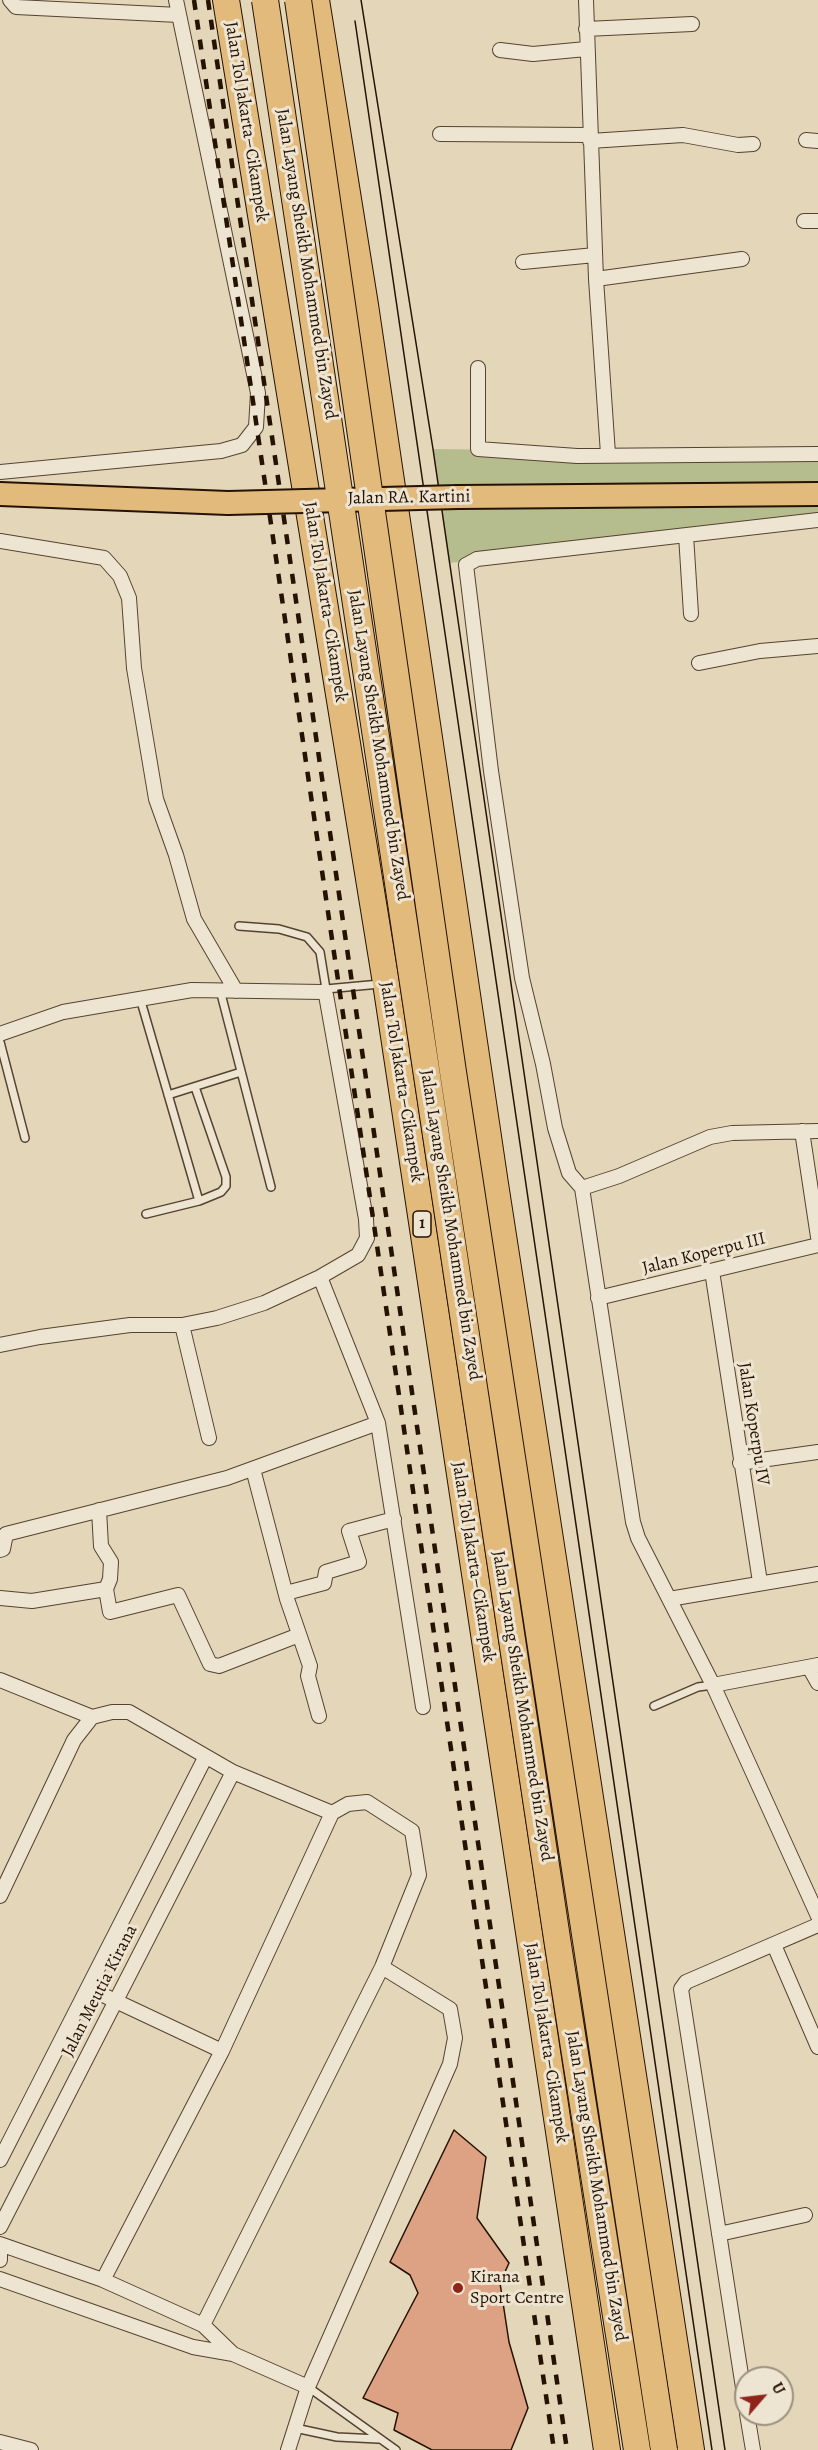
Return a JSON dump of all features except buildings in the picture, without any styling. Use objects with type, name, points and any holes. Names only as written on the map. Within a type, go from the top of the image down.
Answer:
[{"type":"highway","name":"Jalan Tol Jakarta–Cikampek","points":[[226,0],[386,983],[607,2450]]},
{"type":"highway","name":"Jalan Layang Sheikh Mohammed bin Zayed","points":[[266,0],[553,1909],[637,2450]]},
{"type":"highway","name":"Jalan Layang Sheikh Mohammed bin Zayed","points":[[298,0],[453,1072],[664,2450]]},
{"type":"highway","points":[[316,0],[365,305],[495,1184],[691,2450]]},
{"type":"main road","name":"Jalan RA. Kartini","points":[[0,494],[228,503],[458,497],[818,494]]},
{"type":"street","points":[[10,0],[16,7],[179,15]]},
{"type":"street","points":[[0,472],[221,452],[242,444],[256,427],[258,393],[176,0]]},
{"type":"street","points":[[586,0],[596,279],[608,454]]},
{"type":"street","points":[[586,29],[692,24]]},
{"type":"street","points":[[500,50],[533,54],[586,50]]},
{"type":"street","points":[[440,134],[590,138],[683,135],[727,144],[753,144]]},
{"type":"street","points":[[523,262],[595,255]]},
{"type":"street","points":[[596,279],[742,260]]},
{"type":"street","points":[[478,368],[478,449],[577,456],[818,454]]},
{"type":"street","points":[[818,520],[477,559],[466,565],[491,771],[522,978],[558,1139],[568,1173],[582,1188],[633,1522],[713,1685],[818,1916]]},
{"type":"street","points":[[686,536],[691,614]]},
{"type":"street","points":[[0,542],[104,558],[120,576],[129,598],[134,668],[156,799],[176,855],[194,919],[236,991]]},
{"type":"street","points":[[699,663],[760,651],[818,646]]},
{"type":"street","points":[[0,1034],[63,1012],[192,990],[324,990],[366,1219],[367,1238],[358,1255],[264,1304],[182,1325],[130,1325],[40,1337],[0,1345]]},
{"type":"street","points":[[802,1131],[818,1237]]},
{"type":"street","points":[[582,1188],[619,1176],[710,1137],[732,1133],[818,1131]]},
{"type":"street","name":"Jalan Koperpu III","points":[[598,1298],[818,1245]]},
{"type":"street","name":"Jalan Koperpu IV","points":[[712,1271],[760,1582]]},
{"type":"street","points":[[320,1276],[378,1423],[423,1707]]},
{"type":"street","points":[[182,1325],[208,1438]]},
{"type":"street","points":[[0,1550],[3,1549],[6,1534],[227,1478],[378,1423]]},
{"type":"street","points":[[740,1463],[818,1452]]},
{"type":"street","points":[[253,1468],[286,1593],[310,1666],[308,1676],[319,1716]]},
{"type":"street","points":[[99,1510],[101,1546],[111,1562],[110,1579],[106,1589],[110,1612],[178,1595],[210,1664],[219,1666],[299,1635]]},
{"type":"street","points":[[286,1593],[324,1584],[326,1572],[359,1562],[349,1531],[394,1520]]},
{"type":"street","points":[[669,1599],[818,1574]]},
{"type":"street","points":[[0,1598],[32,1601],[106,1589]]},
{"type":"street","points":[[713,1685],[814,1666],[818,1683]]},
{"type":"street","points":[[0,1680],[92,1717],[112,1712],[129,1712],[232,1772],[332,1813]]},
{"type":"street","points":[[0,1896],[74,1740],[92,1717]]},
{"type":"street","name":"Jalan Meutia Kirana","points":[[0,2160],[205,1758]]},
{"type":"street","name":"Jalan Meutia Kirana","points":[[0,2227],[232,1772]]},
{"type":"street","points":[[103,2280],[222,2051],[332,1813],[348,1804],[367,1802],[412,1831],[419,1875],[382,1967],[203,2325]]},
{"type":"street","points":[[740,2366],[681,1989],[686,1982],[818,1925]]},
{"type":"street","points":[[774,1945],[818,2047]]},
{"type":"street","points":[[288,2450],[308,2387],[450,2064],[455,2038],[450,2009],[382,1967]]},
{"type":"street","points":[[88,1988],[222,2051]]},
{"type":"street","points":[[719,2234],[805,2215]]},
{"type":"street","points":[[0,2260],[0,2246],[103,2280],[203,2325],[233,2354]]},
{"type":"street","points":[[0,2279],[193,2347],[233,2354],[308,2387]]},
{"type":"street","points":[[749,2426],[753,2450]]},
{"type":"street","points":[[0,2442],[31,2450]]},
{"type":"lane","points":[[239,926],[279,929],[307,937],[320,952],[324,990],[386,983]]},
{"type":"lane","points":[[220,990],[271,1187]]},
{"type":"lane","points":[[140,998],[199,1201]]},
{"type":"lane","points":[[0,1042],[25,1138]]},
{"type":"lane","points":[[168,1095],[242,1072]]},
{"type":"lane","points":[[146,1214],[199,1201],[221,1192],[226,1186],[226,1178],[195,1086]]},
{"type":"lane","points":[[654,1706],[698,1687],[713,1685]]},
{"type":"lane","points":[[308,2387],[396,2450]]},
{"type":"lane","points":[[295,2428],[336,2437],[378,2439]]},
{"type":"green space","points":[[433,449],[818,454],[818,520],[449,563]]},
{"type":"tram line","points":[[361,0],[433,449],[725,2450]]},
{"type":"tram line","points":[[355,21],[712,2450]]},
{"type":"railway","points":[[194,0],[554,2450]]},
{"type":"railway","points":[[208,0],[567,2450]]},
{"type":"place","name":"Kirana Sport Centre","points":[[458,2288]]}]
